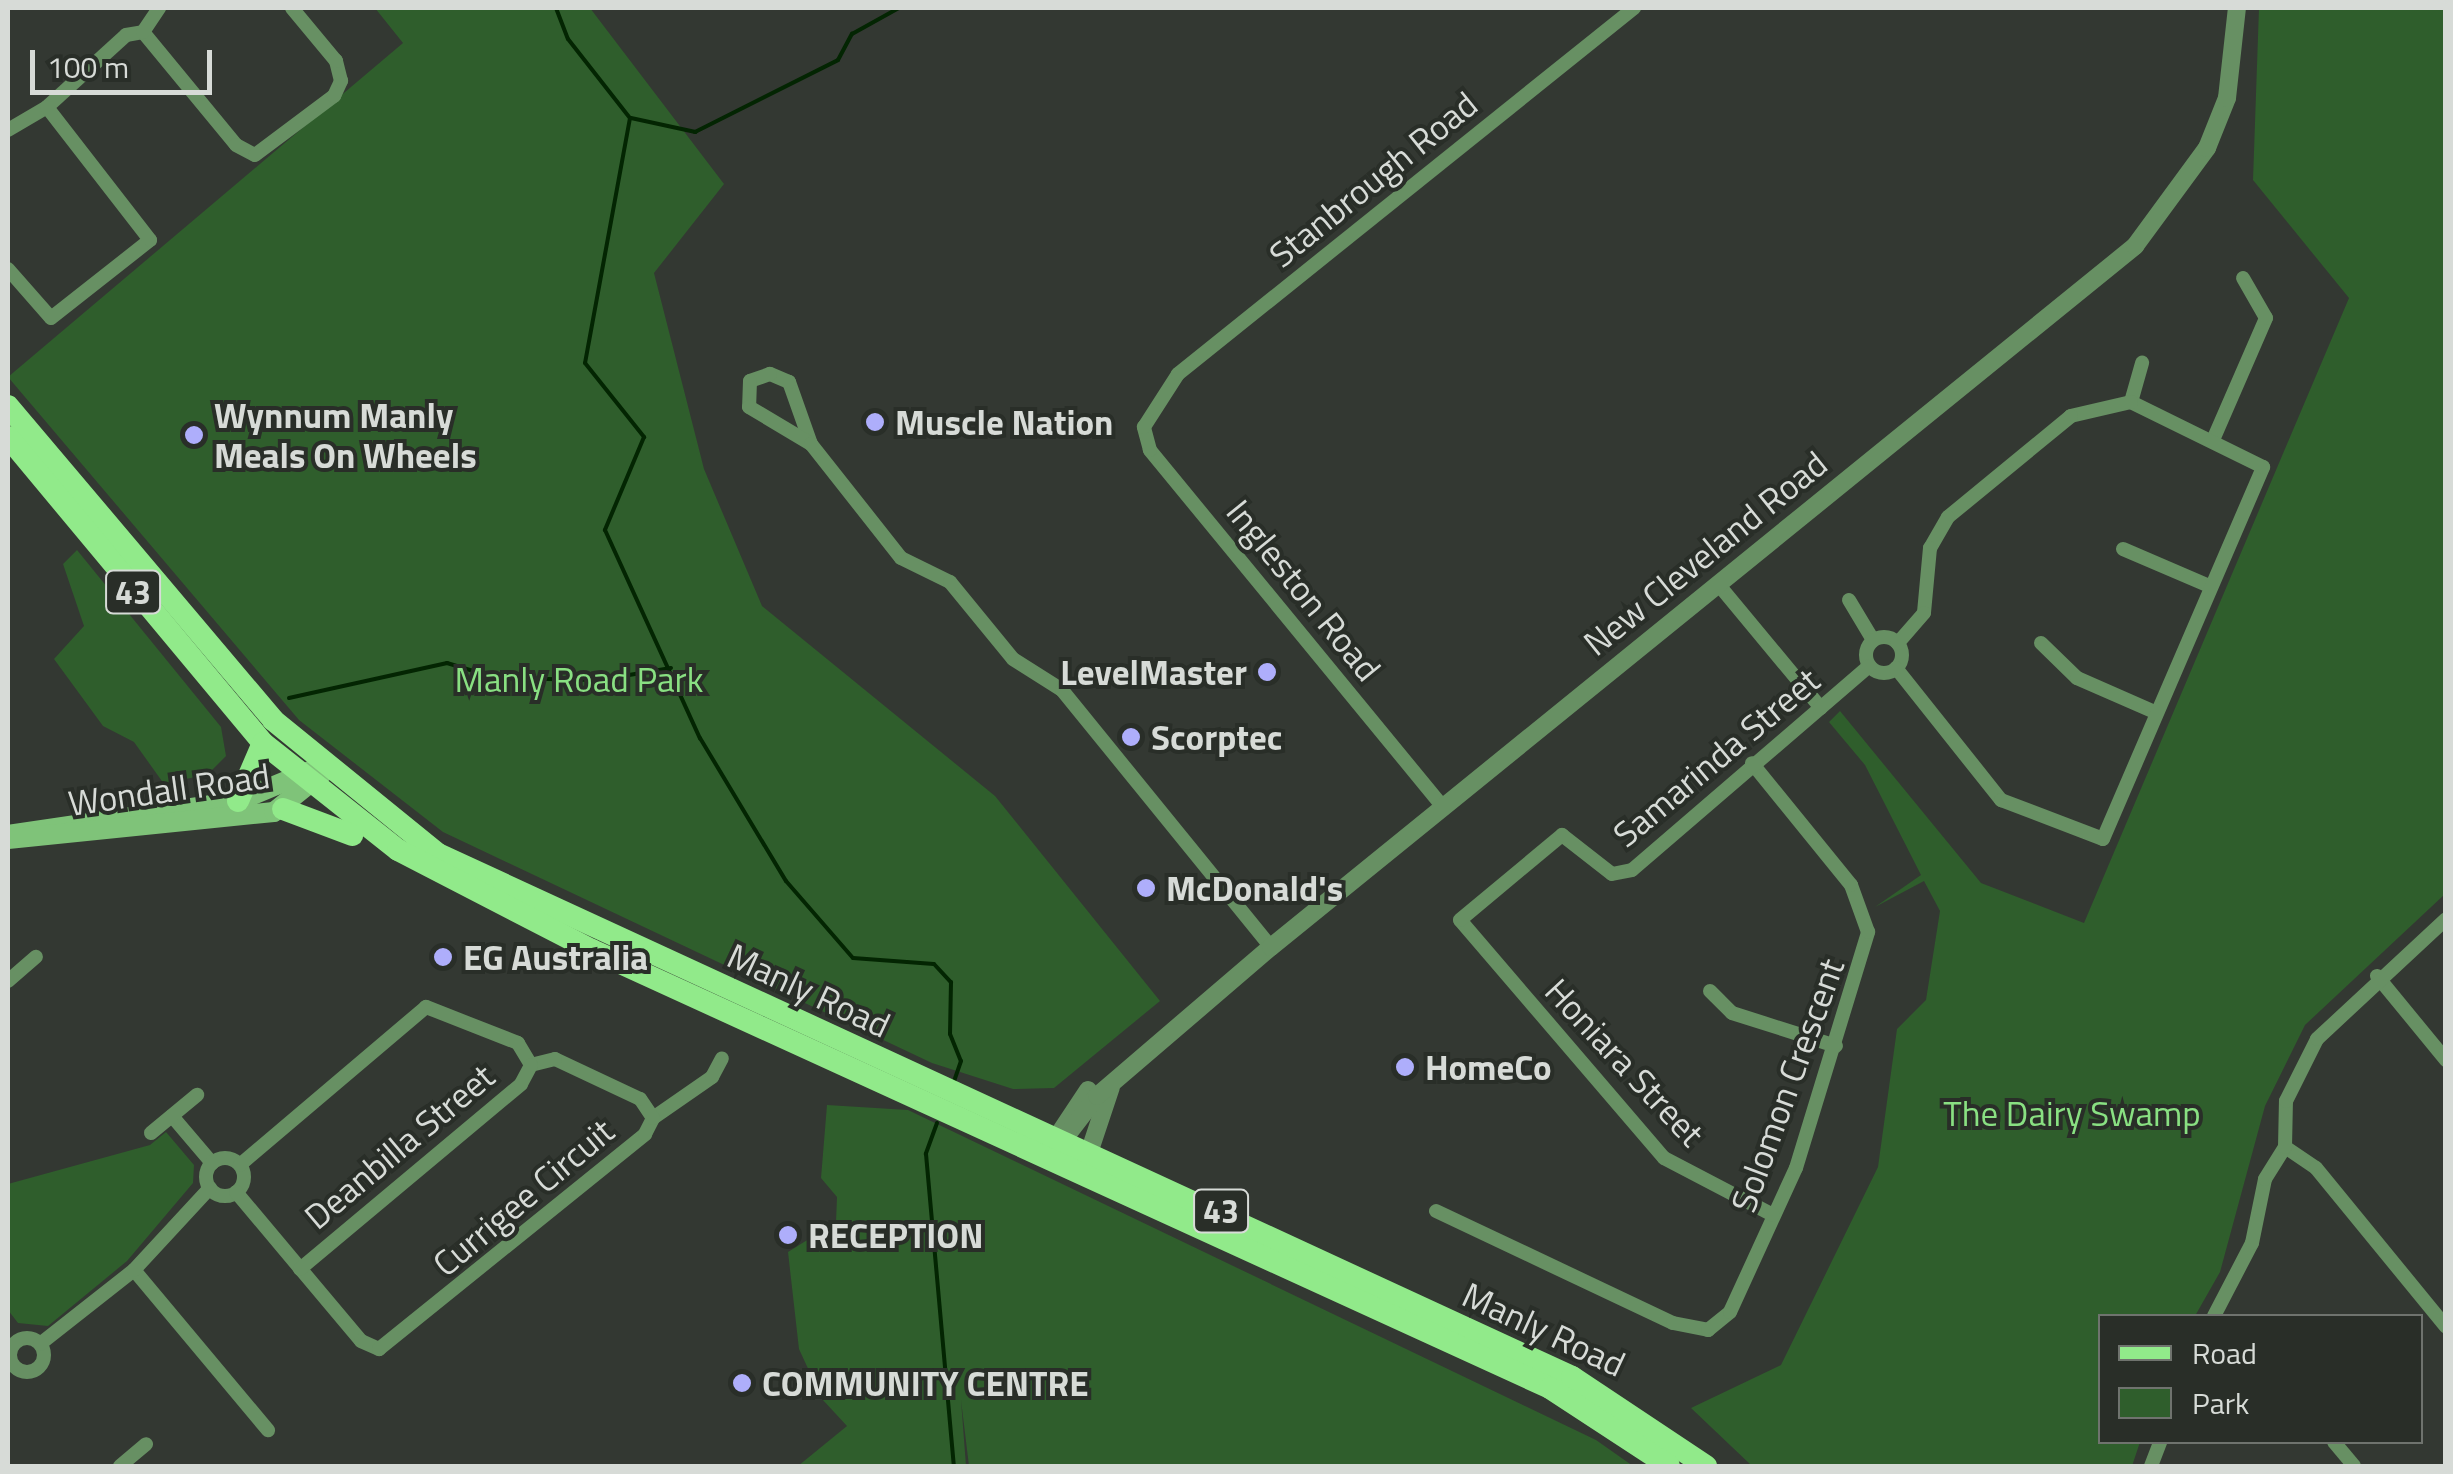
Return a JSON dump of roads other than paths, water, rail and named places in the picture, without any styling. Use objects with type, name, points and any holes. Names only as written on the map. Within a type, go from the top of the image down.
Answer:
[{"type":"main road","name":"Manly Road","points":[[8,406],[315,775],[461,887],[1550,1388],[1669,1466]]},
{"type":"main road","name":"Manly Road","points":[[8,437],[262,743],[464,868],[1090,1150],[1572,1377],[1706,1466]]},
{"type":"main road","points":[[238,801],[262,743]]},
{"type":"main road","name":"Wondall Road","points":[[8,837],[238,801],[315,775]]},
{"type":"main road","name":"Wondall Road","points":[[8,837],[283,809],[315,775]]},
{"type":"main road","points":[[283,809],[325,818],[429,882],[461,887]]},
{"type":"street","points":[[8,130],[48,108],[126,35],[143,32],[160,8]]},
{"type":"street","points":[[143,32],[236,145],[255,154],[340,81],[336,61],[292,8]]},
{"type":"street","name":"Stanbrough Road","points":[[1154,401],[1634,8]]},
{"type":"street","name":"New Cleveland Road","points":[[1048,1160],[1090,1088],[1112,1082],[1270,947],[2163,217],[2227,98],[2237,8]]},
{"type":"street","points":[[8,269],[51,318],[150,240],[48,108]]},
{"type":"street","points":[[2213,440],[2266,318],[2243,278]]},
{"type":"street","points":[[2131,402],[2142,364]]},
{"type":"street","points":[[811,444],[749,407],[750,381],[770,374],[790,382],[811,444],[900,558],[950,582],[1012,659],[1062,690],[1270,947]]},
{"type":"street","name":"Ingleston Road","points":[[1154,401],[1144,428],[1150,450],[1443,807]]},
{"type":"street","points":[[2131,402],[2213,440],[2260,461],[2225,568],[2207,584],[2207,608],[2174,688],[2152,711],[2154,733],[2113,827],[2092,840],[2001,800],[1896,668],[1898,644],[1924,613],[1930,548],[1948,517],[2071,416],[2131,402]]},
{"type":"street","points":[[2123,549],[2207,584]]},
{"type":"street","points":[[1718,584],[1821,708]]},
{"type":"street","points":[[1849,600],[1873,640],[1898,644]]},
{"type":"street","name":"Samarinda Street","points":[[1460,920],[1562,835],[1612,874],[1632,870],[1869,666],[1873,640]]},
{"type":"street","points":[[2041,643],[2077,678],[2152,711]]},
{"type":"street","name":"Samarinda Street","points":[[1869,666],[1896,668]]},
{"type":"street","name":"Solomon Crescent","points":[[1436,1211],[1697,1330],[1730,1312],[1773,1214],[1866,955],[1862,910],[1752,763]]},
{"type":"street","points":[[2215,1314],[2284,1148],[2280,1118],[2297,1074],[2377,976],[2446,919]]},
{"type":"street","name":"Honiara Street","points":[[1460,920],[1664,1158],[1773,1214]]},
{"type":"street","points":[[8,981],[36,957]]},
{"type":"street","points":[[2377,976],[2446,1060]]},
{"type":"street","points":[[1710,991],[1732,1014],[1836,1046]]},
{"type":"street","points":[[210,1188],[236,1192],[240,1165],[426,1008],[518,1043],[531,1066]]},
{"type":"street","points":[[652,1118],[712,1077],[722,1058]]},
{"type":"street","name":"Currigee Circuit","points":[[236,1192],[361,1342],[388,1347],[645,1134],[652,1118],[640,1099],[555,1060],[531,1066]]},
{"type":"street","name":"Deanbilla Street","points":[[300,1268],[521,1084],[531,1066]]},
{"type":"street","points":[[1090,1150],[1112,1082]]},
{"type":"street","points":[[151,1133],[198,1096]]},
{"type":"street","points":[[40,1344],[12,1336],[11,1369],[38,1368],[40,1344],[134,1270],[210,1188],[212,1163],[172,1116]]},
{"type":"street","points":[[2284,1148],[2316,1168],[2446,1328]]},
{"type":"street","points":[[212,1163],[240,1165]]},
{"type":"street","points":[[134,1270],[268,1430]]},
{"type":"street","points":[[121,1466],[146,1444]]},
{"type":"street","points":[[2336,1444],[2354,1466]]},
{"type":"waterway","points":[[556,8],[568,39],[630,118],[585,363],[644,437],[605,530],[700,738],[786,881],[853,958],[934,964],[951,982],[950,1034],[961,1061],[954,1081]]},
{"type":"waterway","points":[[631,118],[695,132],[838,60],[852,34],[899,8]]},
{"type":"waterway","points":[[289,698],[447,663],[496,678],[599,680],[671,668]]},
{"type":"waterway","points":[[937,1123],[926,1154],[954,1466]]},
{"type":"place","name":"Muscle Nation","points":[[875,422]]},
{"type":"place","name":"Wynnum Manly Meals On Wheels","points":[[194,435]]},
{"type":"place","name":"LevelMaster","points":[[1267,672]]},
{"type":"place","name":"Scorptec","points":[[1131,737]]},
{"type":"place","name":"McDonald's","points":[[1146,888]]},
{"type":"place","name":"EG Australia","points":[[443,957]]},
{"type":"place","name":"HomeCo","points":[[1405,1067]]},
{"type":"place","name":"RECEPTION","points":[[788,1235]]},
{"type":"place","name":"COMMUNITY CENTRE","points":[[742,1383]]},
{"type":"park label","name":"Manly Road Park","points":[[579,679]]},
{"type":"park label","name":"The Dairy Swamp","points":[[2072,1113]]}]
